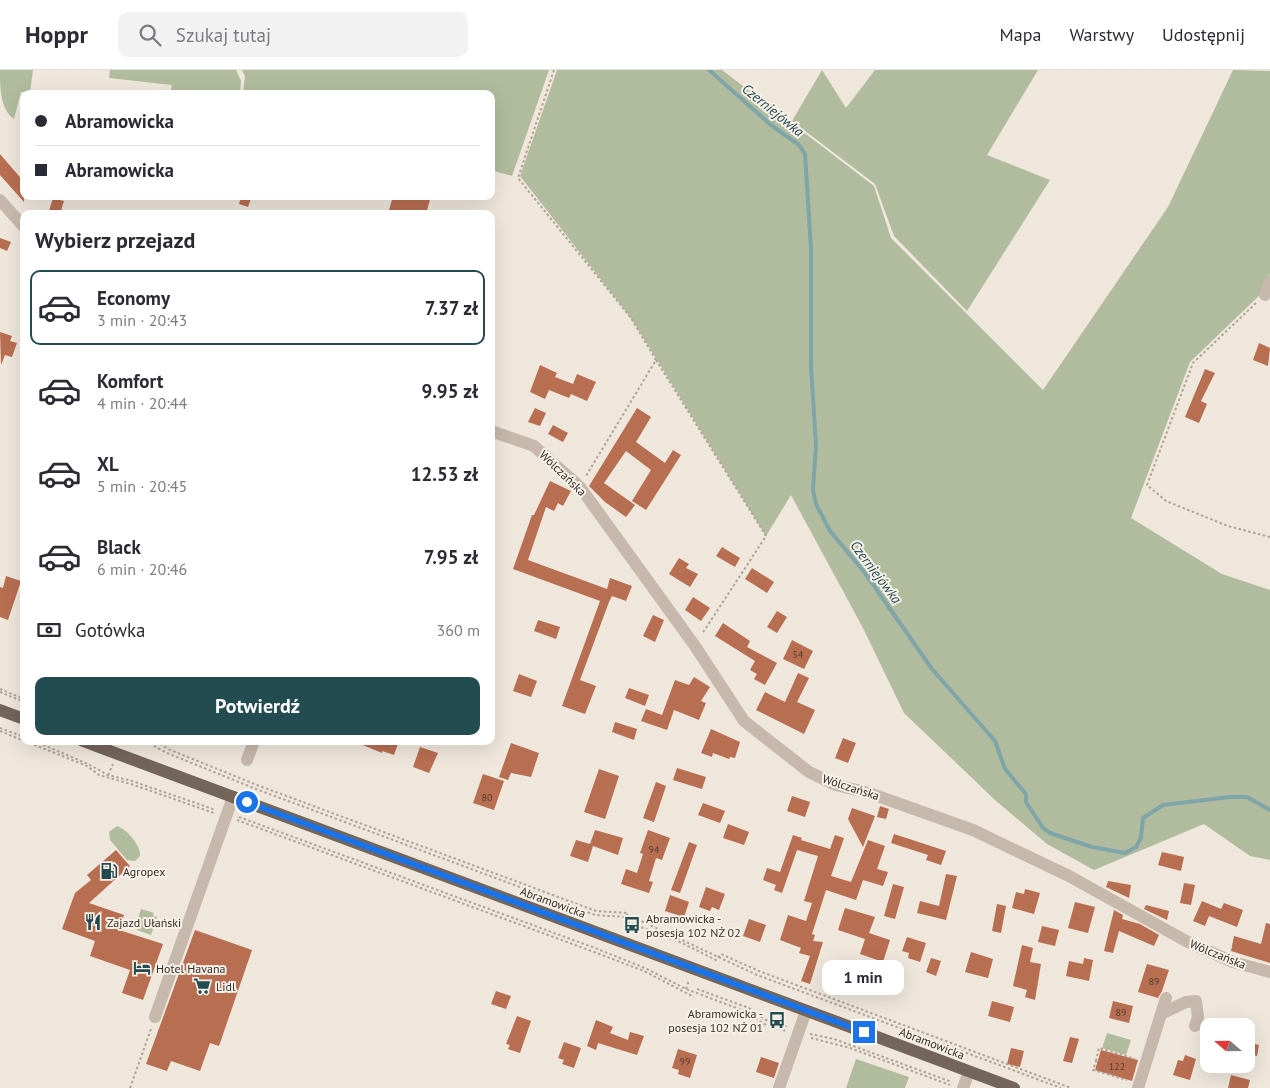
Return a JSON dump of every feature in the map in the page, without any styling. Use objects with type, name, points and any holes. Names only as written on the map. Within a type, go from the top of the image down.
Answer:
[{"type":"main road","points":[[0,710],[20,718]]},
{"type":"main road","name":"Abramowicka","points":[[94,745],[1014,1088]]},
{"type":"street","points":[[0,200],[20,222]]},
{"type":"street","points":[[1265,295],[1270,282]]},
{"type":"street","name":"Wólczańska","points":[[495,432],[534,446],[580,487],[695,646],[744,721],[796,763],[822,779],[974,830],[1069,876],[1186,940],[1233,962],[1270,972]]},
{"type":"street","points":[[247,760],[253,745]]},
{"type":"street","points":[[155,1017],[233,797]]},
{"type":"street","points":[[1136,1085],[1166,998]]},
{"type":"street","points":[[1161,1014],[1186,1002],[1196,1001],[1198,1017],[1195,1026]]},
{"type":"street","points":[[778,1088],[796,1032],[806,1010]]},
{"type":"street","points":[[960,1087],[969,1072]]},
{"type":"path","points":[[554,70],[518,178],[631,318],[766,536],[695,646]]},
{"type":"path","points":[[1265,295],[1193,363],[1147,486],[1166,501],[1228,526],[1270,537]]},
{"type":"path","points":[[580,487],[656,360]]},
{"type":"path","points":[[0,691],[20,698]]},
{"type":"path","points":[[0,728],[20,736]]},
{"type":"path","points":[[0,731],[20,739]]},
{"type":"path","points":[[34,745],[88,766],[99,775],[226,815],[594,952],[644,972],[694,997]]},
{"type":"path","points":[[43,745],[88,764],[108,776],[132,781],[595,948],[645,968],[691,991],[747,1012],[764,1024],[833,1042],[960,1087]]},
{"type":"path","points":[[152,745],[167,753],[256,789],[578,909],[595,915],[626,916],[702,947],[757,975],[1061,1088]]},
{"type":"path","points":[[162,745],[258,785],[596,912],[628,913],[625,921],[682,943],[716,960],[721,954],[758,972],[1071,1088]]},
{"type":"path","points":[[697,989],[748,1008],[766,1020],[793,1028],[796,1032],[834,1039],[960,1087]]},
{"type":"path","points":[[130,1088],[155,1017]]},
{"type":"path","points":[[1136,1085],[1093,1070],[1100,1048],[1140,1060]]},
{"type":"green space","points":[[0,70],[33,70],[30,90],[20,90],[14,119],[9,115],[3,104]]},
{"type":"green space","points":[[110,70],[236,70],[241,81],[240,90],[171,90],[172,85],[109,78]]},
{"type":"green space","points":[[242,70],[549,70],[512,176],[495,171],[495,90],[243,90],[245,76]]},
{"type":"green space","points":[[557,70],[722,70],[874,186],[891,238],[1043,390],[1168,207],[1233,70],[1270,71],[1270,274],[1262,293],[1190,362],[1131,518],[1222,574],[1270,590],[1270,860],[1250,856],[1204,824],[1094,870],[1047,844],[995,800],[904,713],[863,628],[791,495],[766,536],[631,318],[520,176]]},
{"type":"green space","points":[[822,70],[846,108],[875,70],[1038,70],[987,155],[1050,180],[967,311],[894,236],[875,184],[792,121]]},
{"type":"green space","points":[[117,826],[129,834],[136,843],[140,856],[135,861],[127,860],[110,840],[109,832]]},
{"type":"green space","points":[[141,909],[154,913],[153,916],[157,917],[151,935],[137,930],[135,927]]},
{"type":"green space","points":[[1107,1033],[1131,1040],[1126,1055],[1102,1048]]},
{"type":"green space","points":[[856,1059],[909,1077],[905,1088],[846,1088]]},
{"type":"building","points":[[0,154],[20,177],[20,198],[0,175]]},
{"type":"building","points":[[52,200],[64,201],[61,210],[49,210]]},
{"type":"building","points":[[240,200],[251,200],[248,207],[239,204]]},
{"type":"building","points":[[392,200],[430,200],[427,210],[389,210]]},
{"type":"building","points":[[0,238],[11,242],[7,251],[0,248]]},
{"type":"building","points":[[0,332],[12,336],[10,341],[17,343],[12,357],[5,355],[1,365]]},
{"type":"building","points":[[1259,343],[1270,348],[1268,366],[1253,360]]},
{"type":"building","points":[[540,365],[557,373],[555,377],[573,384],[577,374],[596,382],[587,401],[571,394],[569,398],[549,390],[545,399],[530,392]]},
{"type":"building","points":[[1205,369],[1215,373],[1201,401],[1207,404],[1199,423],[1185,417]]},
{"type":"building","points":[[535,408],[546,413],[540,426],[528,422]]},
{"type":"building","points":[[637,408],[651,417],[636,442],[665,463],[673,450],[681,455],[646,510],[632,501],[651,470],[626,451],[604,483],[635,505],[626,517],[605,502],[589,486]]},
{"type":"building","points":[[553,425],[568,433],[563,442],[548,434]]},
{"type":"building","points":[[550,481],[571,491],[563,506],[558,503],[554,511],[546,507],[528,560],[607,589],[610,578],[632,586],[626,601],[612,596],[580,680],[596,686],[585,714],[562,706],[600,601],[513,569],[532,515],[534,515]]},
{"type":"building","points":[[722,547],[740,558],[735,567],[716,556]]},
{"type":"building","points":[[679,558],[689,564],[686,568],[698,574],[690,587],[669,574]]},
{"type":"building","points":[[752,568],[774,582],[767,593],[745,579]]},
{"type":"building","points":[[6,576],[20,581],[8,620],[0,617],[0,587],[3,588]]},
{"type":"building","points":[[693,597],[710,608],[701,621],[685,610]]},
{"type":"building","points":[[777,611],[787,617],[777,633],[767,627]]},
{"type":"building","points":[[653,615],[664,620],[655,642],[643,636]]},
{"type":"building","points":[[538,620],[560,627],[556,639],[534,631]]},
{"type":"building","points":[[723,623],[750,641],[747,647],[777,663],[765,685],[754,679],[757,674],[750,670],[755,661],[715,636]]},
{"type":"building","points":[[792,640],[813,651],[804,669],[783,659]]},
{"type":"building","points":[[798,673],[809,678],[797,702],[815,710],[804,734],[756,710],[765,692],[785,702]]},
{"type":"building","points":[[519,674],[537,681],[531,697],[513,691]]},
{"type":"building","points":[[694,677],[710,687],[701,701],[706,703],[699,720],[674,710],[667,730],[641,721],[646,709],[662,715],[675,680],[689,685]]},
{"type":"building","points":[[629,688],[649,695],[645,706],[625,698]]},
{"type":"building","points":[[615,722],[637,729],[634,740],[612,732]]},
{"type":"building","points":[[711,729],[740,742],[735,758],[730,757],[729,759],[713,753],[712,757],[701,753]]},
{"type":"building","points":[[843,738],[856,743],[848,763],[835,758]]},
{"type":"building","points":[[511,743],[539,753],[531,777],[511,773],[508,780],[499,777]]},
{"type":"building","points":[[363,745],[398,745],[394,755],[382,751],[382,753]]},
{"type":"building","points":[[420,747],[438,753],[429,773],[413,767]]},
{"type":"building","points":[[677,768],[706,777],[702,789],[673,780]]},
{"type":"building","points":[[599,769],[619,776],[605,819],[584,812]]},
{"type":"building","points":[[483,774],[504,781],[494,810],[473,803]]},
{"type":"building","points":[[656,782],[666,786],[654,822],[643,818]]},
{"type":"building","points":[[792,796],[810,802],[805,817],[787,811]]},
{"type":"building","points":[[703,803],[725,811],[720,823],[698,815]]},
{"type":"building","points":[[880,806],[889,809],[886,819],[877,817]]},
{"type":"building","points":[[852,808],[875,816],[863,847],[848,819]]},
{"type":"building","points":[[728,824],[749,832],[744,845],[723,838]]},
{"type":"building","points":[[595,830],[623,838],[618,855],[593,846],[588,862],[570,856],[576,840],[590,844]]},
{"type":"building","points":[[648,830],[670,838],[662,860],[656,858],[649,881],[653,882],[649,893],[621,884],[626,869],[637,873],[643,854],[640,853]]},
{"type":"building","points":[[894,834],[946,851],[941,865],[926,860],[928,855],[891,843]]},
{"type":"building","points":[[793,835],[802,838],[801,840],[830,849],[835,835],[844,838],[831,876],[851,882],[868,840],[885,846],[877,869],[888,872],[883,886],[863,880],[856,900],[826,890],[812,934],[815,935],[813,941],[823,942],[810,984],[801,981],[810,956],[799,953],[801,948],[780,940],[788,915],[806,921],[812,903],[804,901],[818,856],[797,850],[782,893],[774,890],[776,885],[763,880],[767,868],[780,872]]},
{"type":"building","points":[[689,842],[697,845],[680,893],[671,890]]},
{"type":"building","points":[[116,850],[130,866],[89,903],[124,915],[119,930],[163,944],[143,1000],[122,993],[130,970],[90,956],[95,941],[62,929],[75,893],[91,880],[87,875]]},
{"type":"building","points":[[1162,852],[1184,857],[1181,871],[1158,865]]},
{"type":"building","points":[[946,874],[957,876],[946,920],[917,913],[920,901],[939,906]]},
{"type":"building","points":[[1108,881],[1131,885],[1129,898],[1106,887]]},
{"type":"building","points":[[1184,883],[1195,885],[1191,905],[1180,903]]},
{"type":"building","points":[[893,884],[904,887],[895,919],[884,916]]},
{"type":"building","points":[[706,887],[725,894],[719,910],[712,907],[710,911],[699,907]]},
{"type":"building","points":[[1025,889],[1040,893],[1034,914],[1012,908],[1016,892],[1024,894]]},
{"type":"building","points":[[670,895],[689,902],[684,917],[665,911]]},
{"type":"building","points":[[1202,901],[1221,909],[1224,903],[1243,910],[1237,927],[1209,916],[1205,926],[1193,921]]},
{"type":"building","points":[[1075,902],[1095,907],[1088,933],[1068,928]]},
{"type":"building","points":[[997,904],[1006,906],[1001,933],[992,931]]},
{"type":"building","points":[[1146,905],[1169,911],[1167,920],[1144,909]]},
{"type":"building","points":[[845,908],[875,917],[869,933],[890,940],[883,962],[860,954],[865,939],[838,930]]},
{"type":"building","points":[[1114,910],[1123,915],[1122,919],[1140,924],[1159,935],[1154,946],[1119,931],[1113,953],[1104,951]]},
{"type":"building","points":[[749,919],[766,925],[760,942],[743,936]]},
{"type":"building","points":[[1266,923],[1270,924],[1270,963],[1231,951],[1234,936],[1261,944]]},
{"type":"building","points":[[1042,926],[1059,930],[1055,946],[1038,942]]},
{"type":"building","points":[[195,930],[252,950],[219,1046],[210,1043],[200,1071],[171,1061],[167,1071],[146,1064]]},
{"type":"building","points":[[907,937],[926,943],[920,962],[908,958],[909,953],[902,951]]},
{"type":"building","points":[[1022,945],[1033,948],[1030,962],[1041,964],[1035,1000],[1025,997],[1027,990],[1013,986]]},
{"type":"building","points":[[971,952],[993,959],[988,978],[965,972]]},
{"type":"building","points":[[931,958],[941,961],[936,976],[926,972]]},
{"type":"building","points":[[1084,958],[1093,960],[1089,981],[1066,976],[1069,961],[1083,964]]},
{"type":"building","points":[[1147,964],[1169,970],[1158,998],[1138,992]]},
{"type":"building","points":[[496,991],[511,996],[506,1009],[491,1004]]},
{"type":"building","points":[[992,1001],[1014,1007],[1010,1022],[988,1016]]},
{"type":"building","points":[[1113,1001],[1133,1006],[1129,1023],[1109,1018]]},
{"type":"building","points":[[517,1016],[531,1021],[520,1053],[508,1049],[510,1045],[506,1044]]},
{"type":"building","points":[[596,1020],[613,1027],[610,1033],[628,1040],[630,1032],[644,1036],[637,1055],[598,1043],[596,1050],[587,1046]]},
{"type":"building","points":[[1070,1037],[1079,1039],[1072,1063],[1063,1061]]},
{"type":"building","points":[[564,1042],[581,1048],[574,1068],[562,1064],[564,1060],[558,1058]]},
{"type":"building","points":[[1255,1044],[1259,1045],[1257,1056],[1255,1055]]},
{"type":"building","points":[[1011,1048],[1024,1051],[1020,1067],[1007,1064]]},
{"type":"building","points":[[678,1049],[697,1055],[690,1078],[678,1074],[679,1070],[672,1068]]},
{"type":"building","points":[[1101,1050],[1138,1060],[1132,1081],[1095,1070]]},
{"type":"building","points":[[1185,1055],[1196,1059],[1190,1080],[1173,1075],[1178,1060],[1183,1061]]},
{"type":"building","points":[[761,1057],[779,1063],[774,1078],[756,1072]]},
{"type":"building","points":[[1231,1075],[1250,1080],[1248,1088],[1228,1088]]},
{"type":"waterway","name":"Czerniejówka","points":[[709,70],[771,125],[799,145],[805,154],[811,249],[811,366],[816,445],[813,490],[816,504],[830,531],[865,573],[932,669],[995,741],[1005,769],[1026,794],[1026,802],[1043,828],[1050,833],[1092,847],[1125,853],[1136,847],[1141,838],[1143,818],[1163,805],[1230,797],[1247,797],[1270,810]]},
{"type":"place","name":"Agropex","points":[[109,871]]},
{"type":"place","name":"Zajazd Ułański","points":[[93,922]]},
{"type":"place","name":"Abramowicka - posesja 102 NŻ 02","points":[[632,925]]},
{"type":"place","name":"Hotel Havana","points":[[142,968]]},
{"type":"place","name":"Lidl","points":[[202,986]]},
{"type":"place","name":"Abramowicka - posesja 102 NŻ 01","points":[[777,1020]]},
{"type":"route","points":[[247,802],[864,1032]]}]
